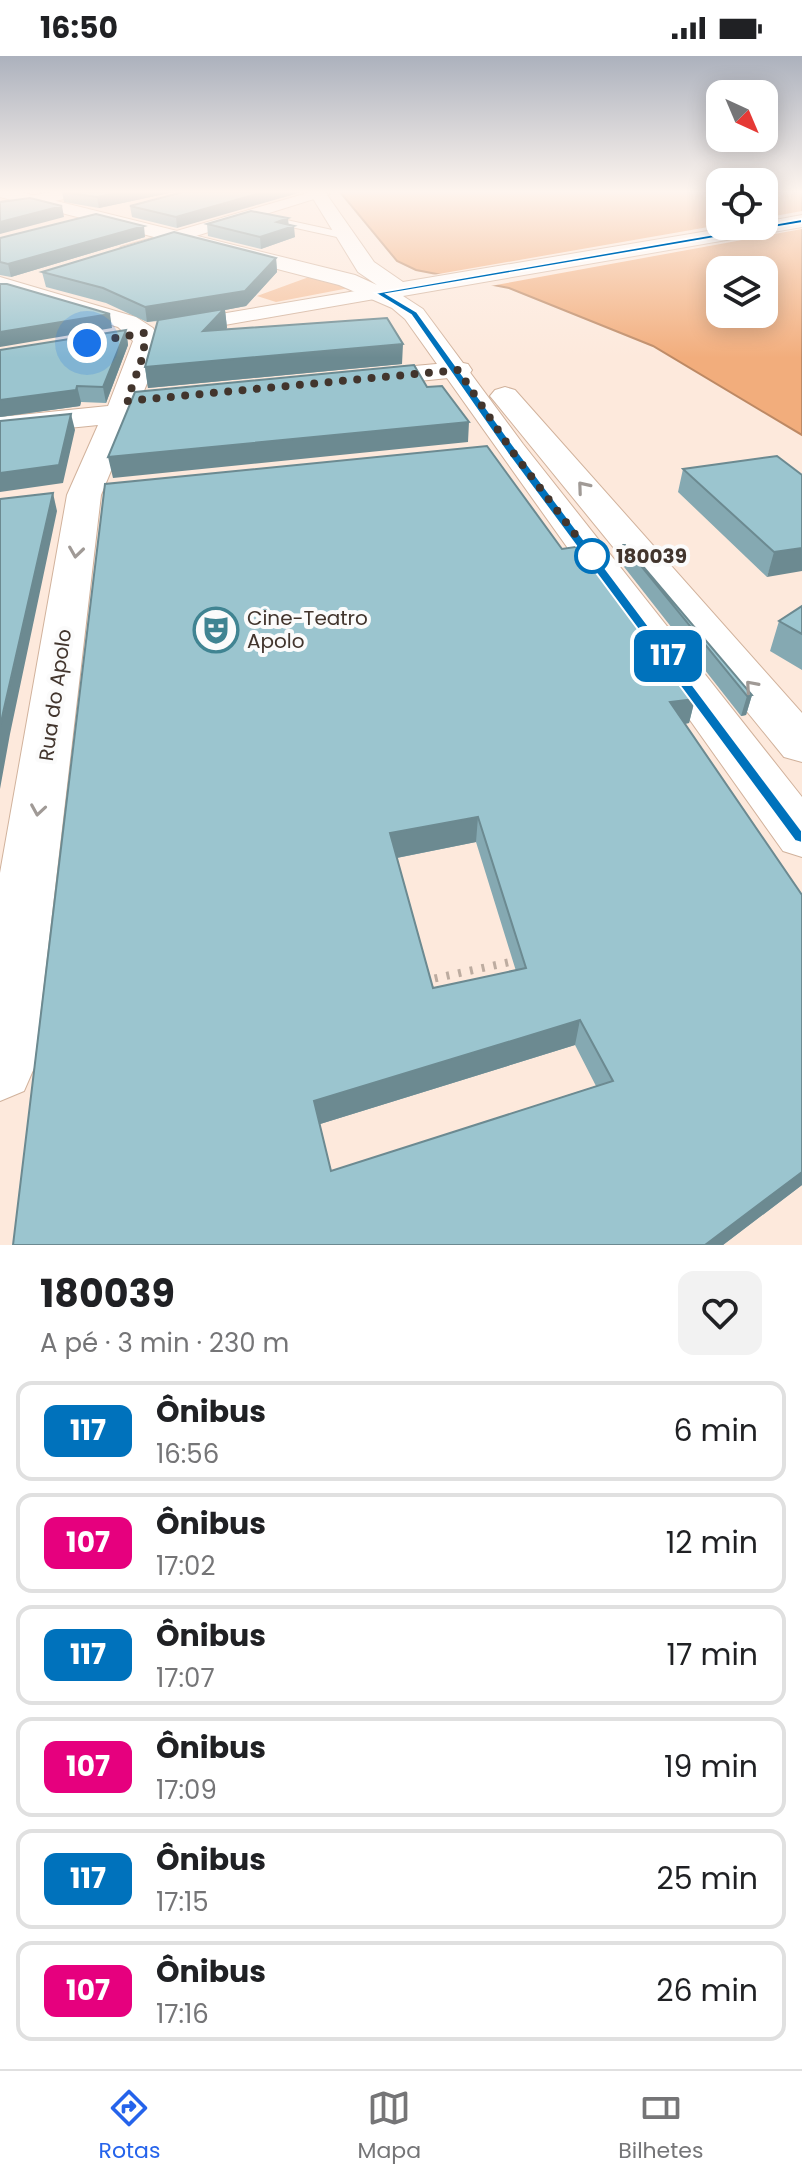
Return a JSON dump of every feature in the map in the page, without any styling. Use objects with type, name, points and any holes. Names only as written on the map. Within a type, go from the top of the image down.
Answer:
[{"type":"main road","points":[[101,259],[137,247]]},
{"type":"main road","points":[[224,247],[389,291],[434,312],[802,745]]},
{"type":"main road","points":[[354,247],[373,275],[414,314],[458,370],[497,453],[802,836]]},
{"type":"main road","points":[[389,291],[645,247]]},
{"type":"main road","points":[[3,287],[40,278]]},
{"type":"main road","points":[[3,287],[127,322],[144,333]]},
{"type":"main road","name":"Rua do Apolo","points":[[0,1068],[85,494],[98,454],[135,404],[144,353],[144,333]]},
{"type":"main road","points":[[331,382],[458,370]]},
{"type":"main road","points":[[0,426],[135,404]]},
{"type":"street","points":[[116,338],[389,291]]},
{"type":"path","points":[[415,983],[522,960]]},
{"type":"shaded area","points":[[386,247],[802,247],[802,435],[653,346],[509,288],[416,270],[397,261]]},
{"type":"shaded area","points":[[309,277],[349,288],[276,302],[257,296]]},
{"type":"pier","points":[[591,247],[701,247],[485,287],[427,276]]},
{"type":"building","points":[[0,247],[67,247],[8,264],[0,262]]},
{"type":"building","points":[[123,247],[235,247],[276,258],[245,291],[145,307],[103,288],[42,272]]},
{"type":"building","points":[[0,284],[7,284],[110,314],[0,332]]},
{"type":"building","points":[[224,309],[203,331],[387,318],[403,344],[145,367],[158,320]]},
{"type":"building","points":[[126,330],[103,387],[77,386],[76,390],[0,400],[0,350]]},
{"type":"building","points":[[414,365],[427,387],[442,386],[469,422],[108,457],[135,392]]},
{"type":"building","points":[[71,414],[59,465],[0,473],[0,421]]},
{"type":"building","points":[[487,446],[562,549],[582,546],[695,699],[670,702],[802,895],[802,1172],[705,1245],[13,1245],[105,484]],"holes":[[[478,817],[526,968],[433,988],[390,833]],[[580,1020],[613,1081],[331,1171],[314,1101]]]},
{"type":"building","points":[[777,456],[802,475],[802,548],[774,552],[683,469]]},
{"type":"building","points":[[53,493],[3,713],[0,728],[0,499]]},
{"type":"building","points":[[625,545],[752,695],[747,696]]},
{"type":"building","points":[[802,606],[802,634],[779,621]]},
{"type":"bus line","name":"117","points":[[645,247],[379,293],[414,314],[458,370],[512,451],[802,836]]},
{"type":"place","name":"180039","points":[[592,556]]},
{"type":"place","name":"Cine-Teatro Apolo","points":[[216,630]]},
{"type":"route","points":[[87,343],[144,333],[144,353],[127,401],[458,370],[512,451],[596,562],[592,556]]}]
